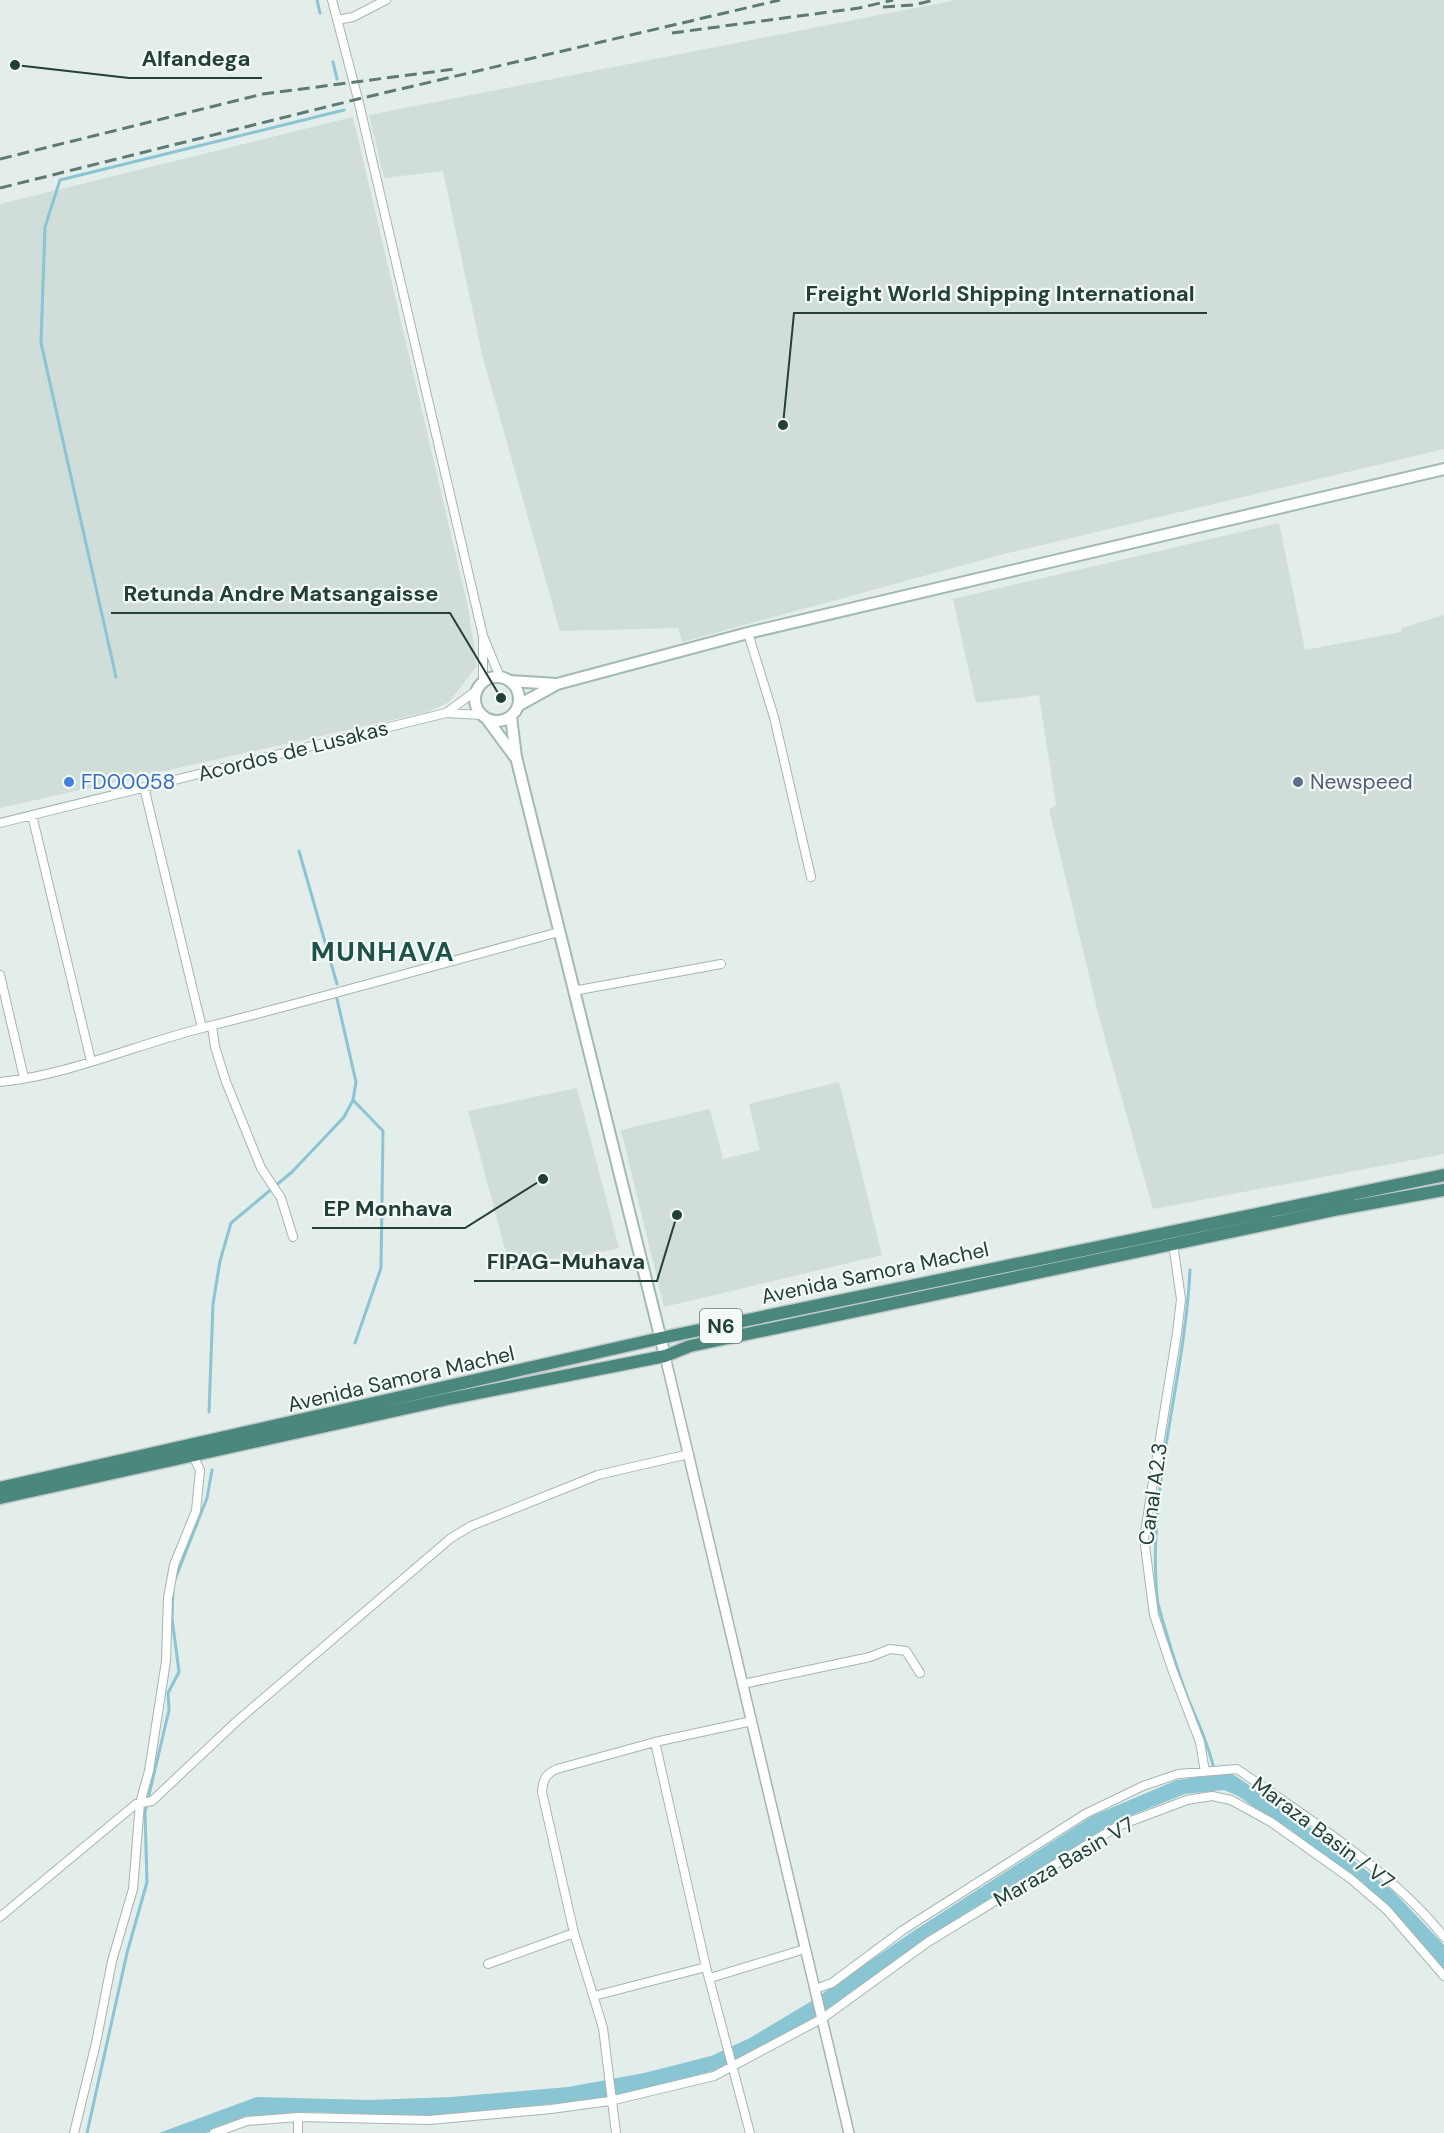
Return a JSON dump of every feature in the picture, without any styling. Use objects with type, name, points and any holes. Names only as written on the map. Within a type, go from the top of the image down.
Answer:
[{"type":"highway","name":"Avenida Samora Machel","points":[[0,1488],[661,1338],[1444,1174]]},
{"type":"highway","name":"Avenida Samora Machel","points":[[0,1498],[534,1381],[665,1356],[690,1346],[1173,1244],[1444,1190]]},
{"type":"main road","points":[[484,717],[502,721],[511,717],[519,705],[557,684],[748,633],[1444,469]]},
{"type":"main road","points":[[516,757],[475,703],[480,686],[505,679],[557,684]]},
{"type":"main road","points":[[505,679],[519,692],[519,705]]},
{"type":"main road","points":[[511,717],[516,757],[665,1356]]},
{"type":"street","points":[[332,0],[359,105],[483,636],[505,679]]},
{"type":"street","points":[[337,20],[353,17],[386,0]]},
{"type":"street","points":[[748,633],[774,717],[811,877]]},
{"type":"street","points":[[446,713],[480,686],[483,636]]},
{"type":"street","points":[[446,713],[484,717]]},
{"type":"street","name":"Acordos de Lusakas","points":[[0,823],[446,713]]},
{"type":"street","points":[[144,787],[202,1028]]},
{"type":"street","points":[[32,815],[91,1061]]},
{"type":"street","points":[[0,1082],[91,1061],[202,1028],[559,932]]},
{"type":"street","points":[[573,991],[721,964]]},
{"type":"street","points":[[0,975],[24,1078]]},
{"type":"street","points":[[212,1026],[215,1047],[226,1082],[261,1168],[282,1198],[293,1237]]},
{"type":"street","name":"Canal A2.3","points":[[1173,1244],[1180,1299],[1178,1333],[1144,1538],[1154,1615],[1172,1670],[1200,1742],[1205,1772]]},
{"type":"street","points":[[665,1356],[849,2133]]},
{"type":"street","points":[[0,1917],[140,1803],[149,1802],[237,1721],[451,1538],[471,1526],[481,1524],[598,1475],[689,1454]]},
{"type":"street","points":[[74,2133],[96,2043],[112,1961],[133,1889],[140,1803],[148,1771],[165,1661],[168,1598],[174,1565],[196,1511],[200,1470],[193,1456]]},
{"type":"street","points":[[743,1684],[870,1657],[890,1649],[906,1651],[920,1673]]},
{"type":"street","points":[[616,2133],[610,2101],[603,2028],[574,1933],[542,1792],[543,1782],[547,1773],[556,1769],[655,1742],[752,1721]]},
{"type":"street","points":[[655,1742],[706,1967],[750,2133]]},
{"type":"street","name":"Maraza Basin / V7","points":[[814,1989],[832,1983],[903,1930],[1085,1814],[1143,1786],[1178,1774],[1220,1769],[1237,1769],[1321,1826],[1396,1888],[1444,1937]]},
{"type":"street","name":"Maraza Basin V7","points":[[214,2133],[247,2121],[298,2117],[429,2120],[551,2109],[610,2101],[714,2076],[733,2068],[823,2018],[928,1942],[1118,1826],[1187,1800],[1212,1796],[1231,1800],[1271,1822],[1351,1879],[1387,1910],[1444,1976]]},
{"type":"street","points":[[488,1964],[574,1933]]},
{"type":"street","points":[[710,1978],[805,1949]]},
{"type":"street","points":[[594,1996],[706,1967]]},
{"type":"street","points":[[298,2117],[298,2133]]},
{"type":"shaded area","points":[[956,0],[1444,0],[1444,449],[1004,554],[682,642],[678,628],[560,631],[482,354],[443,171],[384,178],[369,115]]},
{"type":"shaded area","points":[[353,117],[468,607],[477,666],[449,702],[427,712],[0,808],[0,204]]},
{"type":"shaded area","points":[[1279,523],[1305,650],[1401,632],[1402,628],[1444,615],[1444,1154],[1153,1209],[1099,1017],[1049,809],[1056,805],[1039,695],[976,703],[953,599]]},
{"type":"shaded area","points":[[839,1082],[882,1255],[664,1307],[621,1130],[710,1109],[723,1159],[760,1150],[749,1104]]},
{"type":"shaded area","points":[[577,1088],[619,1248],[511,1271],[468,1111]]},
{"type":"water","points":[[1207,1773],[1231,1773],[1302,1821],[1393,1891],[1444,1945],[1444,1969],[1388,1906],[1299,1838],[1238,1796],[1224,1790],[1185,1794],[1117,1821],[925,1939],[832,2007],[741,2060],[713,2071],[604,2099],[429,2116],[302,2112],[248,2117],[206,2133],[159,2133],[257,2097],[368,2100],[451,2097],[568,2087],[644,2073],[711,2056],[750,2038],[810,2002],[915,1930],[1092,1816],[1177,1780],[1206,1776]]},
{"type":"waterway","points":[[317,0],[320,13]]},
{"type":"waterway","points":[[333,62],[337,79]]},
{"type":"waterway","points":[[116,677],[41,343],[45,227],[60,180],[344,110]]},
{"type":"waterway","points":[[299,851],[337,984]]},
{"type":"waterway","points":[[209,1412],[213,1304],[220,1261],[231,1223],[292,1172],[344,1117],[353,1100],[356,1082],[337,999]]},
{"type":"waterway","points":[[353,1100],[383,1131],[381,1268],[355,1343]]},
{"type":"waterway","points":[[1190,1270],[1187,1311],[1162,1474],[1155,1556],[1157,1597],[1161,1614],[1180,1676],[1214,1769]]},
{"type":"waterway","points":[[174,1582],[207,1498],[212,1470]]},
{"type":"waterway","points":[[87,2133],[127,1953],[147,1882],[145,1812],[169,1710],[168,1693],[179,1672],[172,1618],[173,1588]]},
{"type":"railway","points":[[0,188],[358,99],[780,0]]},
{"type":"railway","points":[[672,33],[859,8],[893,0]]},
{"type":"railway","points":[[883,7],[914,5],[934,0]]},
{"type":"railway","points":[[0,159],[263,94],[455,69]]},
{"type":"place","name":"Alfandega","points":[[15,65]]},
{"type":"place","name":"Freight World Shipping International","points":[[783,425]]},
{"type":"place","name":"Retunda Andre Matsangaisse","points":[[501,698]]},
{"type":"place","name":"FD00058","points":[[69,782]]},
{"type":"place","name":"Newspeed","points":[[1298,782]]},
{"type":"place","name":"EP Monhava","points":[[543,1179]]},
{"type":"place","name":"FIPAG-Muhava","points":[[677,1215]]},
{"type":"district","name":"MUNHAVA","points":[[383,952]]}]
